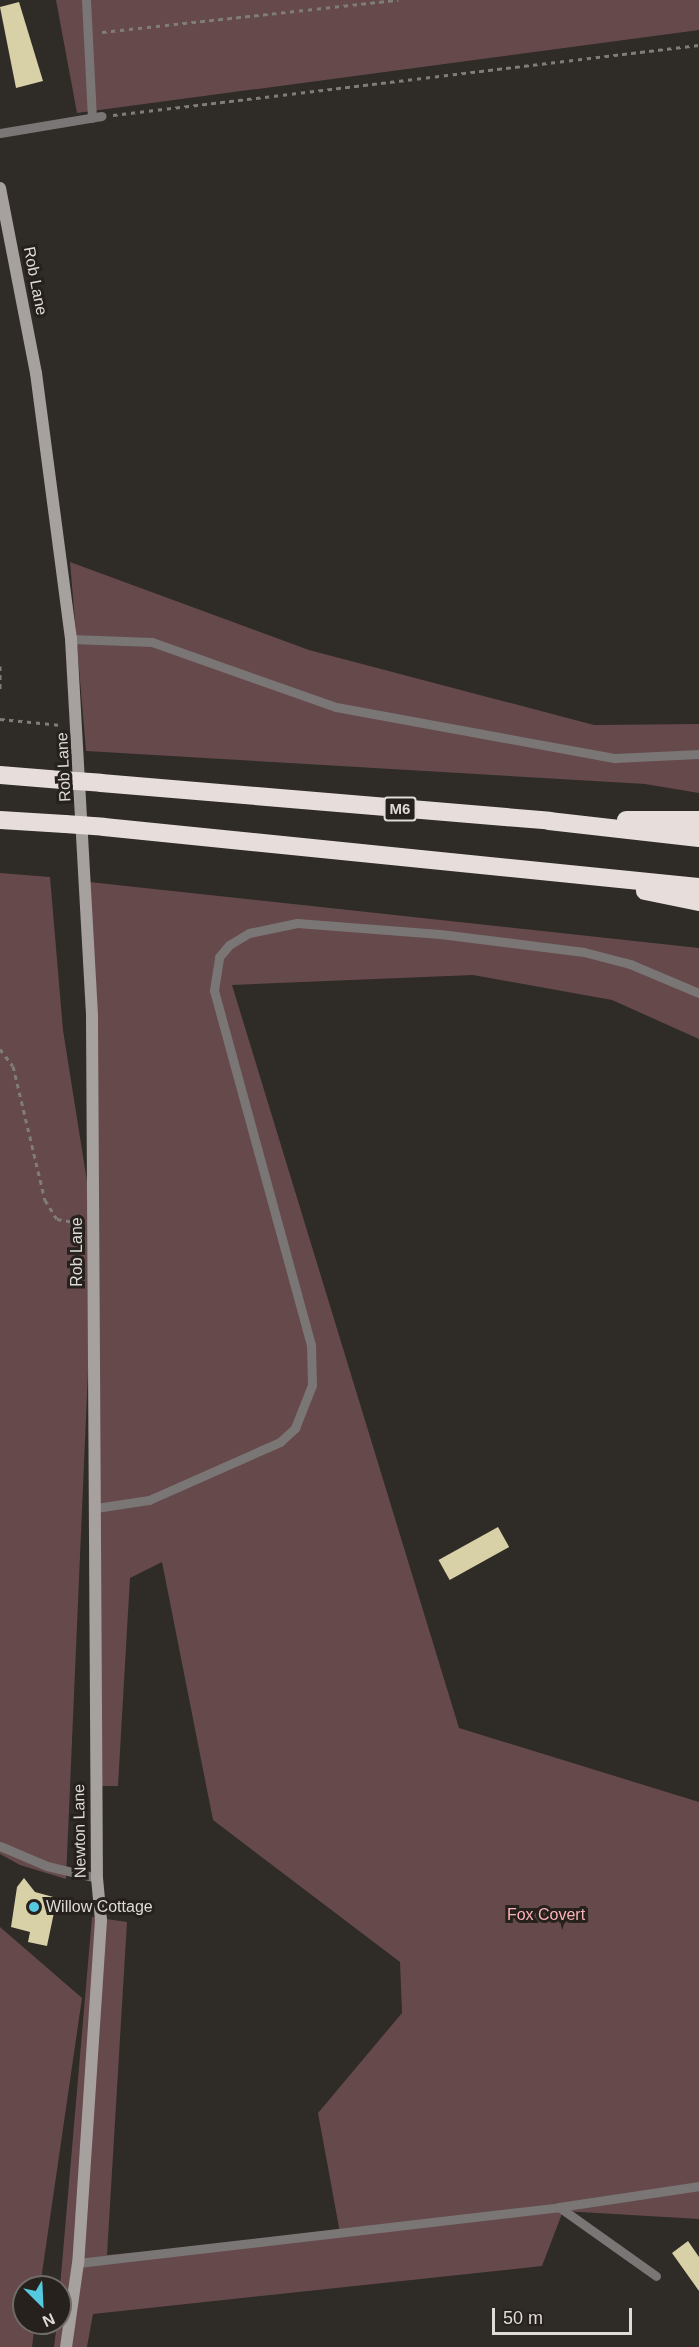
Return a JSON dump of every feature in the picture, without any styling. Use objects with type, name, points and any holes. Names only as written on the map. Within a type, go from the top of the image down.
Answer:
[{"type":"highway","name":"M6","points":[[0,775],[549,821],[699,838]]},
{"type":"highway","points":[[0,819],[549,870],[699,887]]},
{"type":"highway","points":[[549,821],[699,820]]},
{"type":"highway","points":[[549,870],[699,902]]},
{"type":"street","name":"Rob Lane","points":[[0,188],[36,373],[71,639],[78,726],[92,1005],[94,1350]]},
{"type":"street","name":"Newton Lane","points":[[66,2347],[78,2263],[101,1920],[97,1878],[94,1350]]},
{"type":"lane","points":[[86,0],[92,118]]},
{"type":"lane","points":[[0,133],[102,116]]},
{"type":"lane","points":[[71,639],[152,642],[336,707],[615,758],[699,754]]},
{"type":"lane","points":[[96,1508],[149,1500],[280,1442],[295,1428],[312,1385],[311,1345],[214,990],[219,957],[229,945],[249,933],[297,923],[440,934],[584,952],[630,964],[699,993]]},
{"type":"lane","points":[[0,1846],[47,1866],[97,1878]]},
{"type":"lane","points":[[78,2263],[559,2207],[699,2186]]},
{"type":"lane","points":[[559,2207],[656,2276]]},
{"type":"path","points":[[88,33],[398,0]]},
{"type":"path","points":[[102,116],[699,45]]},
{"type":"path","points":[[0,666],[0,690]]},
{"type":"path","points":[[0,718],[78,726]]},
{"type":"path","points":[[0,1049],[13,1066],[45,1200],[57,1219],[94,1225]]},
{"type":"green space","points":[[56,0],[699,0],[699,30],[77,113]]},
{"type":"green space","points":[[70,562],[309,650],[594,725],[699,724],[699,793],[645,784],[86,751]]},
{"type":"green space","name":"Fox Covert","points":[[0,873],[50,877],[63,1030],[92,1213],[91,1019],[80,881],[699,948],[699,1039],[612,1000],[473,975],[232,985],[459,1728],[699,1802],[699,2219],[563,2211],[542,2266],[93,2314],[87,2347],[54,2347],[56,2335],[72,2335],[72,2275],[61,2275],[92,1917],[127,1922],[107,2255],[340,2233],[318,2113],[402,2013],[400,1962],[213,1820],[162,1562],[130,1578],[118,1786],[99,1786],[93,1257],[66,1879],[20,1865],[0,1854]]},
{"type":"green space","points":[[0,1927],[82,1998],[42,2275],[12,2275],[12,2335],[34,2335],[32,2347],[0,2347]]},
{"type":"building","points":[[19,2],[43,81],[16,88],[0,7]]},
{"type":"building","points":[[498,1527],[509,1547],[450,1580],[439,1560]]},
{"type":"building","name":"Willow Cottage","points":[[24,1878],[35,1892],[57,1898],[47,1946],[28,1942],[30,1932],[11,1927],[17,1887]]},
{"type":"building","points":[[688,2241],[699,2257],[699,2291],[672,2253]]},
{"type":"place","name":"Willow Cottage","points":[[34,1907]]}]
